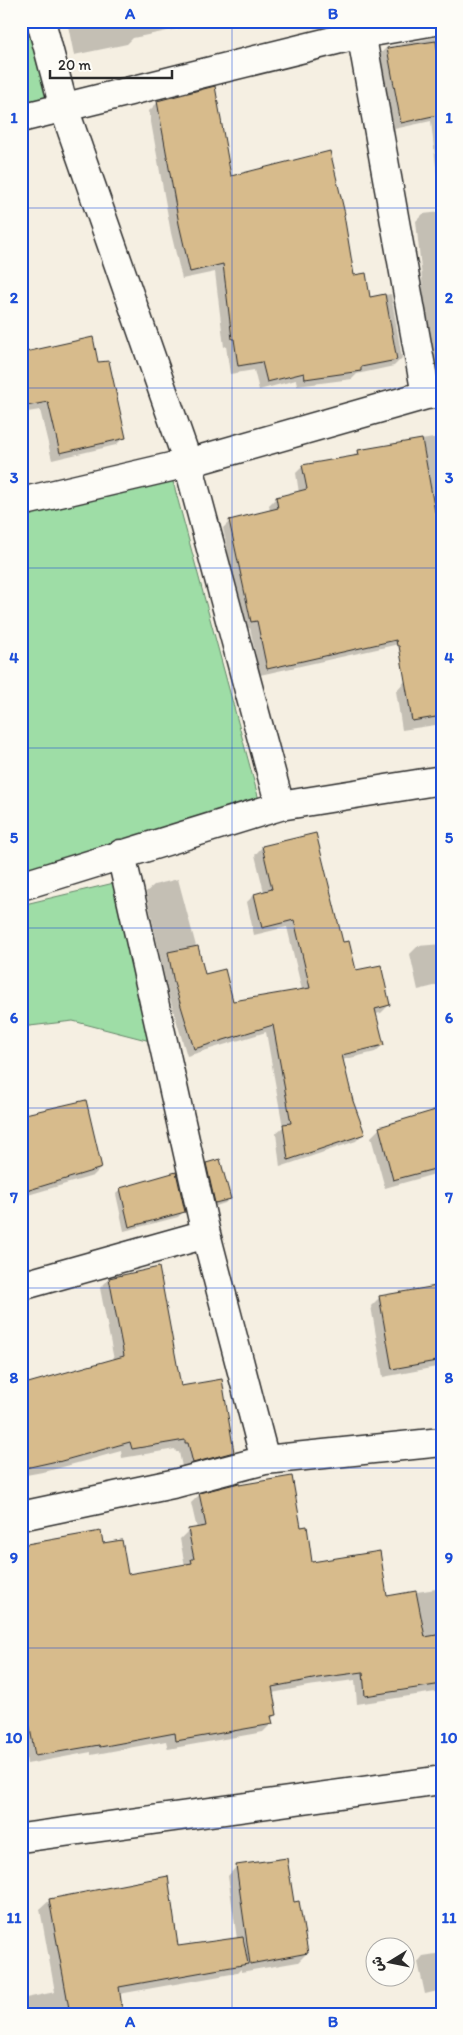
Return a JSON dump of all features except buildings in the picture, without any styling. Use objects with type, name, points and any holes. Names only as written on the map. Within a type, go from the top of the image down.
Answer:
[{"type":"street","points":[[41,21],[64,108],[188,463],[280,806]]},
{"type":"street","points":[[21,118],[360,28],[435,21]]},
{"type":"street","points":[[21,502],[188,463],[434,394],[360,28]]},
{"type":"street","points":[[21,886],[280,806],[442,780]]},
{"type":"street","points":[[121,854],[206,1234],[265,1460]]},
{"type":"street","points":[[21,1286],[206,1234]]},
{"type":"street","points":[[21,1516],[177,1483],[265,1460],[442,1442]]},
{"type":"street","points":[[21,1838],[442,1780]]},
{"type":"green space","points":[[21,21],[41,21],[64,108],[21,118]]},
{"type":"green space","points":[[169,467],[262,811],[21,886],[21,503]]},
{"type":"green space","points":[[114,883],[154,1042],[73,1021],[21,1027],[21,905]]}]
